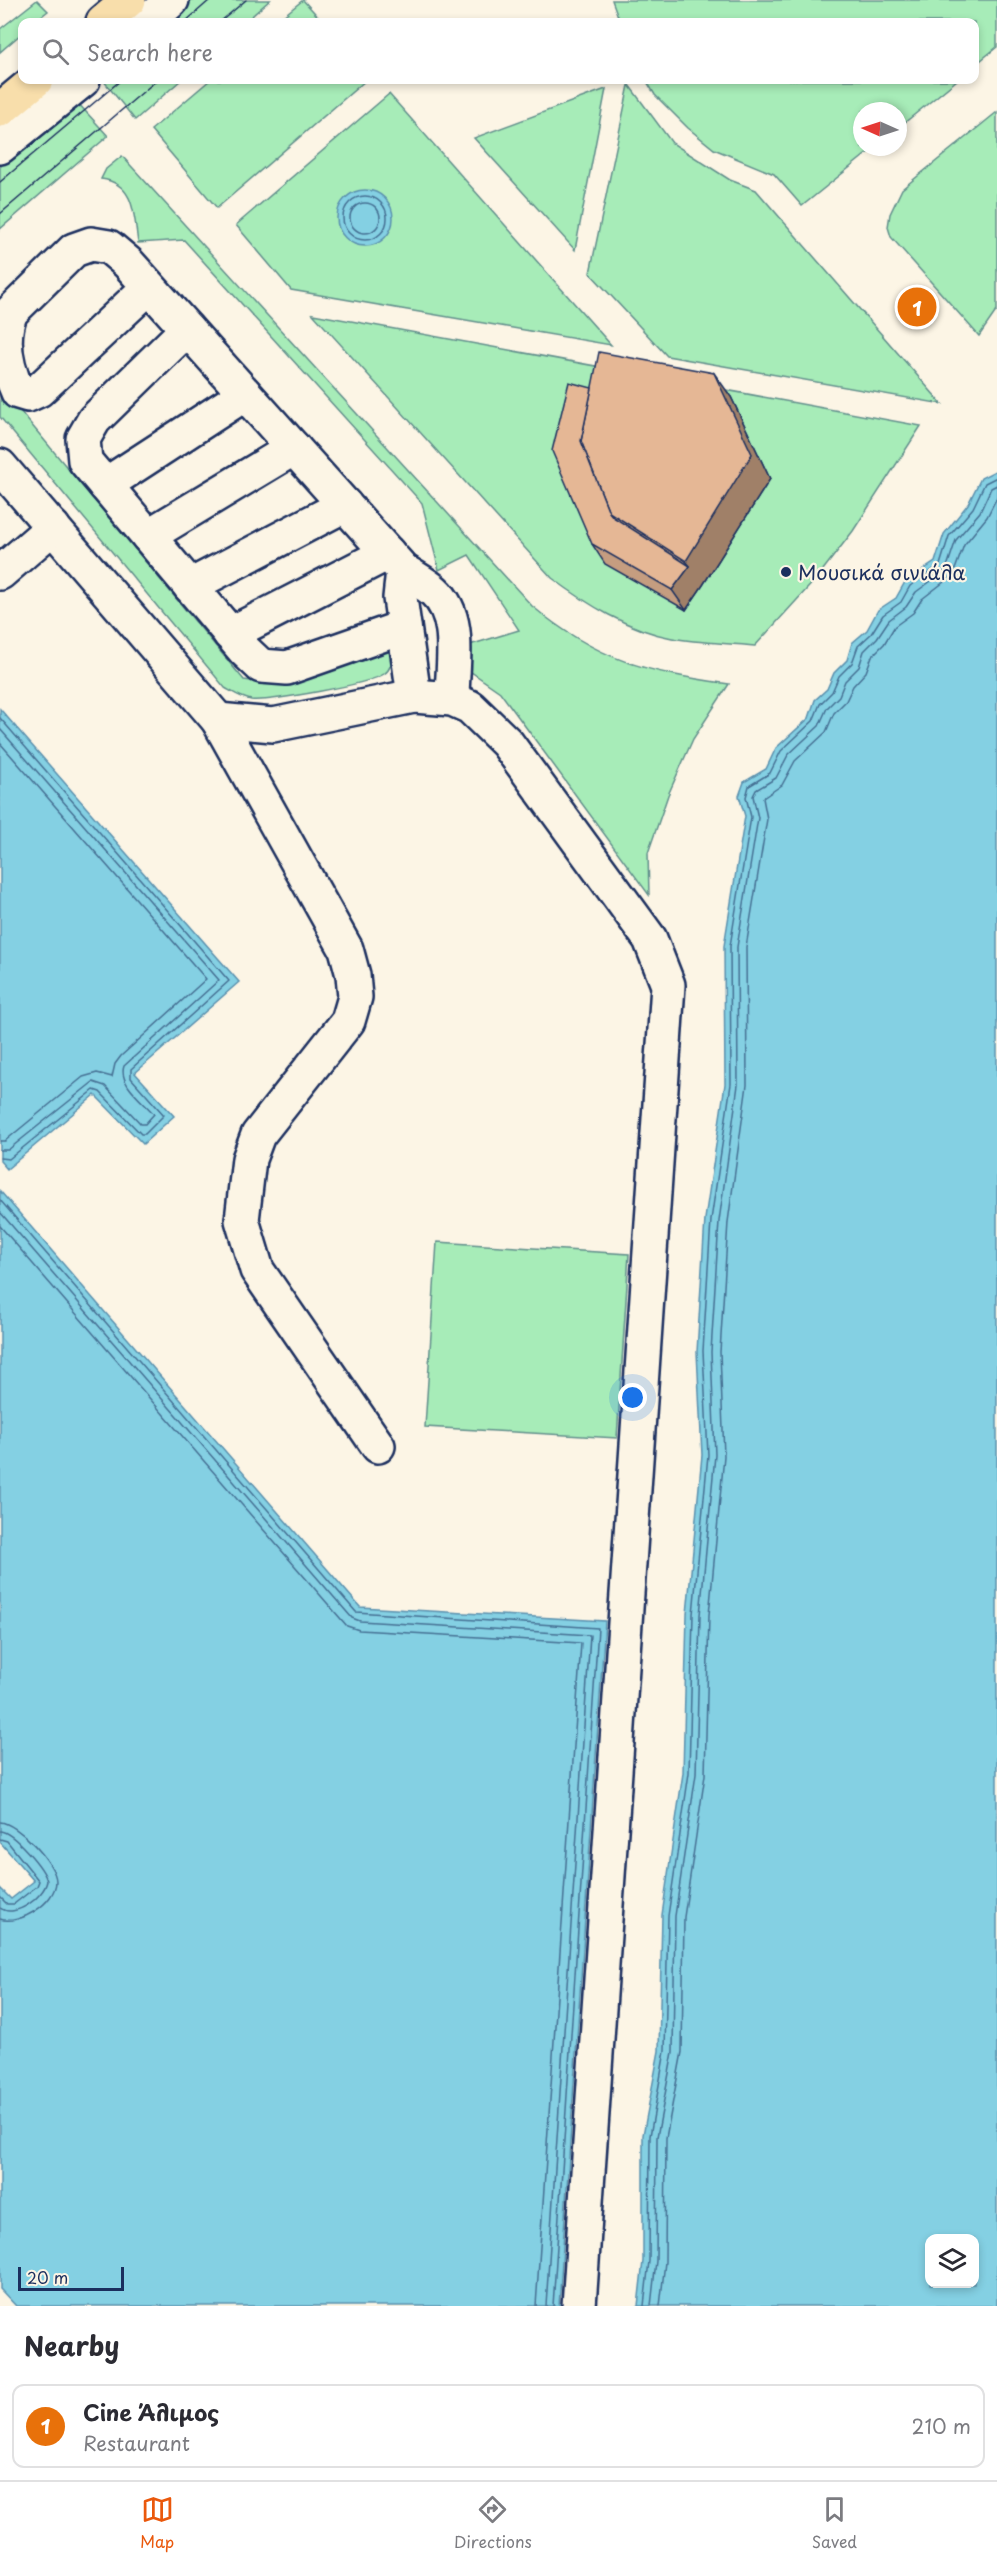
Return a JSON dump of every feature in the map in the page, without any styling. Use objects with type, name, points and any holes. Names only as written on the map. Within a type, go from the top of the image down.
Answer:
[{"type":"highway","points":[[108,18],[129,0]]},
{"type":"highway","points":[[0,110],[31,84]]},
{"type":"street","points":[[152,18],[172,0]]},
{"type":"street","points":[[0,147],[78,84]]},
{"type":"street","points":[[149,287],[39,390],[28,394],[18,392],[8,369],[5,340],[6,323],[11,312],[74,250],[91,244],[110,247],[149,287],[395,561],[434,591],[451,616],[452,699]]},
{"type":"street","points":[[187,329],[94,420],[83,439],[85,461],[230,634],[261,666],[270,669],[287,668],[404,627]]},
{"type":"street","points":[[105,485],[245,394]]},
{"type":"street","points":[[148,536],[294,448]]},
{"type":"street","points":[[0,466],[218,720],[346,949],[353,975],[355,997],[348,1021],[258,1135],[249,1159],[242,1220],[256,1270],[378,1446]]},
{"type":"street","points":[[190,586],[345,505]]},
{"type":"street","points":[[0,573],[53,527]]},
{"type":"street","points":[[395,561],[414,696]]},
{"type":"street","points":[[230,634],[395,561]]},
{"type":"street","points":[[218,720],[273,725],[414,696],[452,699],[470,707],[507,743],[650,939],[668,985],[579,2306]]},
{"type":"green space","points":[[37,0],[48,11],[39,18],[18,18],[18,36],[0,52],[0,29]]},
{"type":"green space","points":[[187,0],[270,0],[250,18],[166,18]]},
{"type":"green space","points":[[303,0],[319,18],[281,18]]},
{"type":"green space","points":[[612,0],[997,0],[997,47],[979,62],[979,18],[619,18]]},
{"type":"green space","points":[[106,84],[176,84],[135,120]]},
{"type":"green space","points":[[205,84],[361,84],[217,208],[151,130]]},
{"type":"green space","points":[[648,84],[952,84],[907,121],[907,102],[853,102],[853,156],[864,156],[802,206],[774,174],[714,149],[688,128],[655,95]]},
{"type":"green space","points":[[629,85],[672,143],[730,180],[756,190],[942,404],[667,356],[590,273]]},
{"type":"green space","points":[[606,89],[575,250],[474,138]]},
{"type":"green space","points":[[389,94],[611,345],[291,290],[236,225]]},
{"type":"green space","points":[[76,101],[108,136],[0,229],[0,167]]},
{"type":"green space","points":[[997,112],[997,310],[979,336],[891,237],[888,227],[890,214],[902,189]]},
{"type":"green space","points":[[122,156],[532,606],[579,640],[624,661],[648,669],[729,684],[693,739],[668,795],[648,853],[649,895],[500,692],[467,669],[463,647],[519,630],[469,555],[439,570],[422,503],[184,240],[138,243],[134,212],[127,194],[121,187],[101,179],[106,169]]},
{"type":"green space","points":[[313,314],[921,426],[853,531],[816,579],[755,646],[672,638],[640,629],[609,615],[552,578]]},
{"type":"green space","points":[[0,387],[244,680],[267,683],[292,678],[388,647],[393,654],[388,670],[384,674],[360,683],[261,700],[241,697],[225,688],[0,417]]},
{"type":"green space","points":[[437,1242],[629,1254],[617,1438],[425,1427]]},
{"type":"water","points":[[359,190],[371,190],[381,194],[389,202],[393,218],[389,234],[381,242],[371,246],[359,246],[349,242],[341,234],[337,224],[337,212],[341,202],[349,194]]},
{"type":"water","points":[[997,470],[997,2306],[638,2306],[643,2261],[643,2135],[659,2051],[662,1915],[683,1773],[687,1614],[702,1455],[697,1352],[705,1219],[725,1084],[724,946],[745,816],[739,796],[744,782],[766,769],[776,748],[809,718],[815,700],[827,689],[834,673],[847,660],[852,643],[867,630],[878,610],[896,598],[905,582],[935,562],[944,534],[968,504],[981,478]]},
{"type":"water","points":[[0,709],[239,982],[135,1073],[174,1116],[143,1144],[95,1095],[7,1169],[0,1161]]},
{"type":"water","points":[[0,1191],[360,1607],[605,1621],[559,2306],[16,2306],[0,2289],[0,1888],[11,1899],[34,1881],[0,1842]]},
{"type":"building","points":[[599,352],[714,373],[752,454],[686,561],[609,512],[581,441]]},
{"type":"building","points":[[569,382],[592,388],[581,441],[609,512],[613,517],[690,566],[672,590],[592,544],[552,451]]},
{"type":"tram line","points":[[190,18],[210,0]]},
{"type":"tram line","points":[[225,18],[246,0]]},
{"type":"tram line","points":[[0,182],[116,84]]},
{"type":"tram line","points":[[0,214],[152,84]]},
{"type":"place","name":"Cine Άλιμος","points":[[917,307]]},
{"type":"place","name":"Μουσικά σινιάλα","points":[[786,572]]}]
